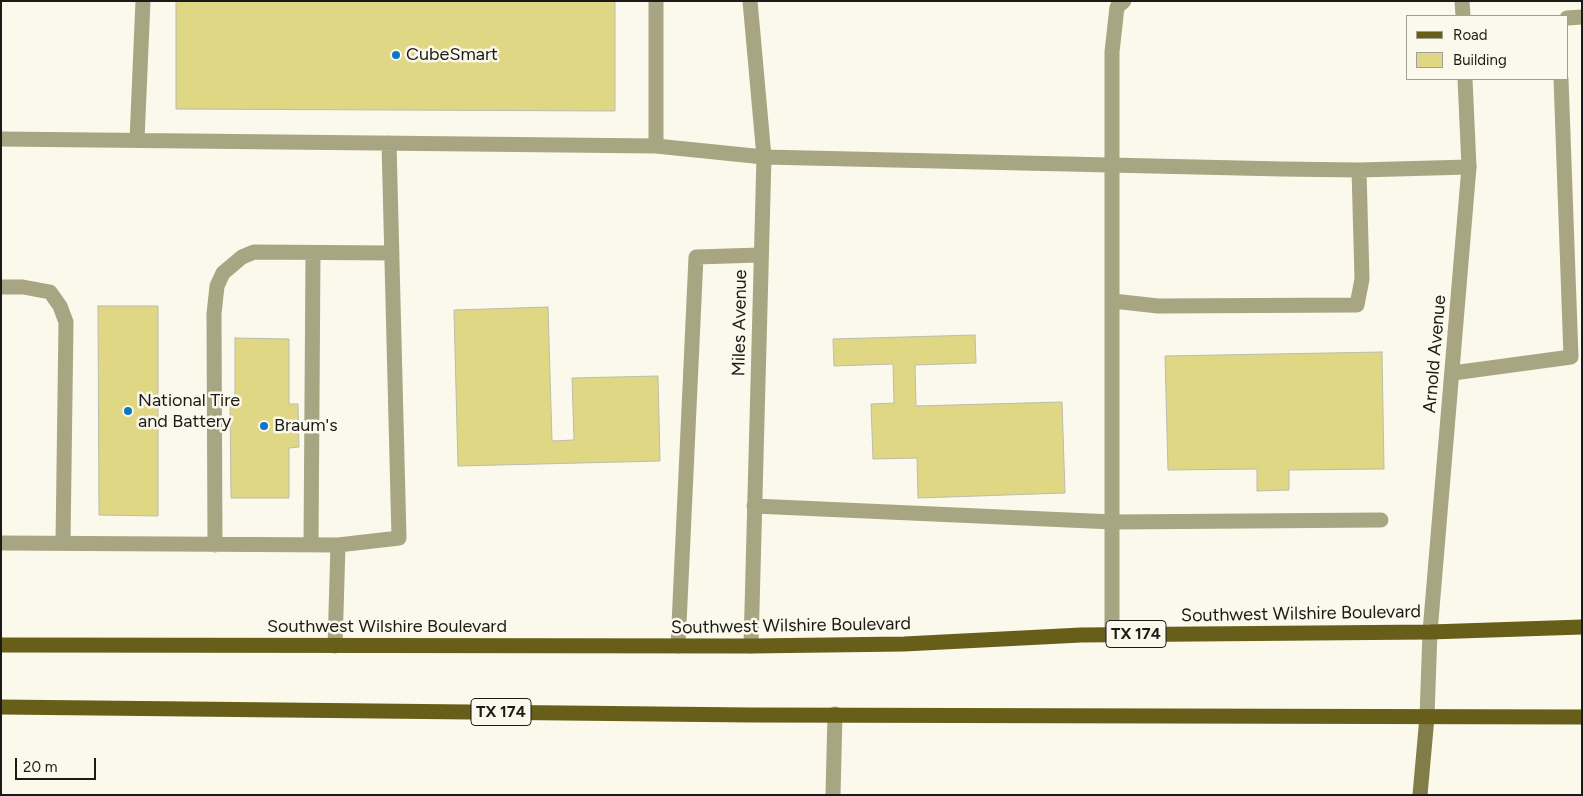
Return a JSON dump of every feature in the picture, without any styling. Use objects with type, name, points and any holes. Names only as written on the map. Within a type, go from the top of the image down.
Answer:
[{"type":"main road","name":"Southwest Wilshire Boulevard","points":[[1,646],[751,646],[904,644],[1112,634],[1430,632],[1582,627]]},
{"type":"main road","name":"TX 174","points":[[1,707],[835,714],[1582,717]]},
{"type":"street","points":[[137,140],[143,1]]},
{"type":"street","points":[[656,1],[656,146]]},
{"type":"street","name":"Miles Avenue","points":[[750,1],[764,157],[751,646]]},
{"type":"street","points":[[1112,634],[1114,165],[1112,52],[1117,8],[1124,1]]},
{"type":"street","points":[[1462,1],[1463,15]]},
{"type":"street","points":[[1568,18],[1582,17]]},
{"type":"street","name":"Arnold Avenue","points":[[1427,717],[1430,632],[1469,167],[1465,80]]},
{"type":"street","points":[[1453,373],[1576,357],[1561,80]]},
{"type":"street","points":[[1,138],[656,146],[764,157],[1359,170],[1469,167]]},
{"type":"street","points":[[1,543],[338,545],[399,538],[389,143]]},
{"type":"street","points":[[1113,301],[1158,306],[1357,305],[1362,279],[1359,170]]},
{"type":"street","points":[[311,545],[313,253]]},
{"type":"street","points":[[215,545],[214,314],[216,286],[224,273],[235,262],[249,254],[392,253]]},
{"type":"street","points":[[678,646],[696,257],[760,255]]},
{"type":"street","points":[[1,287],[23,287],[50,292],[60,306],[66,322],[62,543]]},
{"type":"street","points":[[754,506],[1112,522],[1381,520]]},
{"type":"street","points":[[334,646],[338,545]]},
{"type":"street","points":[[833,795],[835,714]]},
{"type":"street","points":[[1420,795],[1427,717]]},
{"type":"building","name":"CubeSmart","points":[[176,1],[615,1],[615,111],[176,109]]},
{"type":"building","name":"National Tire and Battery","points":[[98,306],[158,306],[158,516],[99,515]]},
{"type":"building","points":[[548,307],[552,441],[574,440],[572,378],[658,376],[660,461],[458,466],[454,310]]},
{"type":"building","points":[[975,335],[976,363],[915,365],[916,406],[1062,402],[1065,493],[918,498],[917,458],[873,459],[871,404],[894,403],[893,364],[834,366],[833,339]]},
{"type":"building","name":"Braum's","points":[[235,338],[289,339],[289,404],[298,404],[299,447],[289,448],[289,498],[231,498],[230,400],[235,400]]},
{"type":"building","points":[[1382,352],[1384,469],[1289,470],[1289,490],[1257,491],[1257,469],[1168,470],[1165,356]]},
{"type":"place","name":"CubeSmart","points":[[396,55]]},
{"type":"place","name":"National Tire and Battery","points":[[128,411]]},
{"type":"place","name":"Braum's","points":[[264,426]]}]
